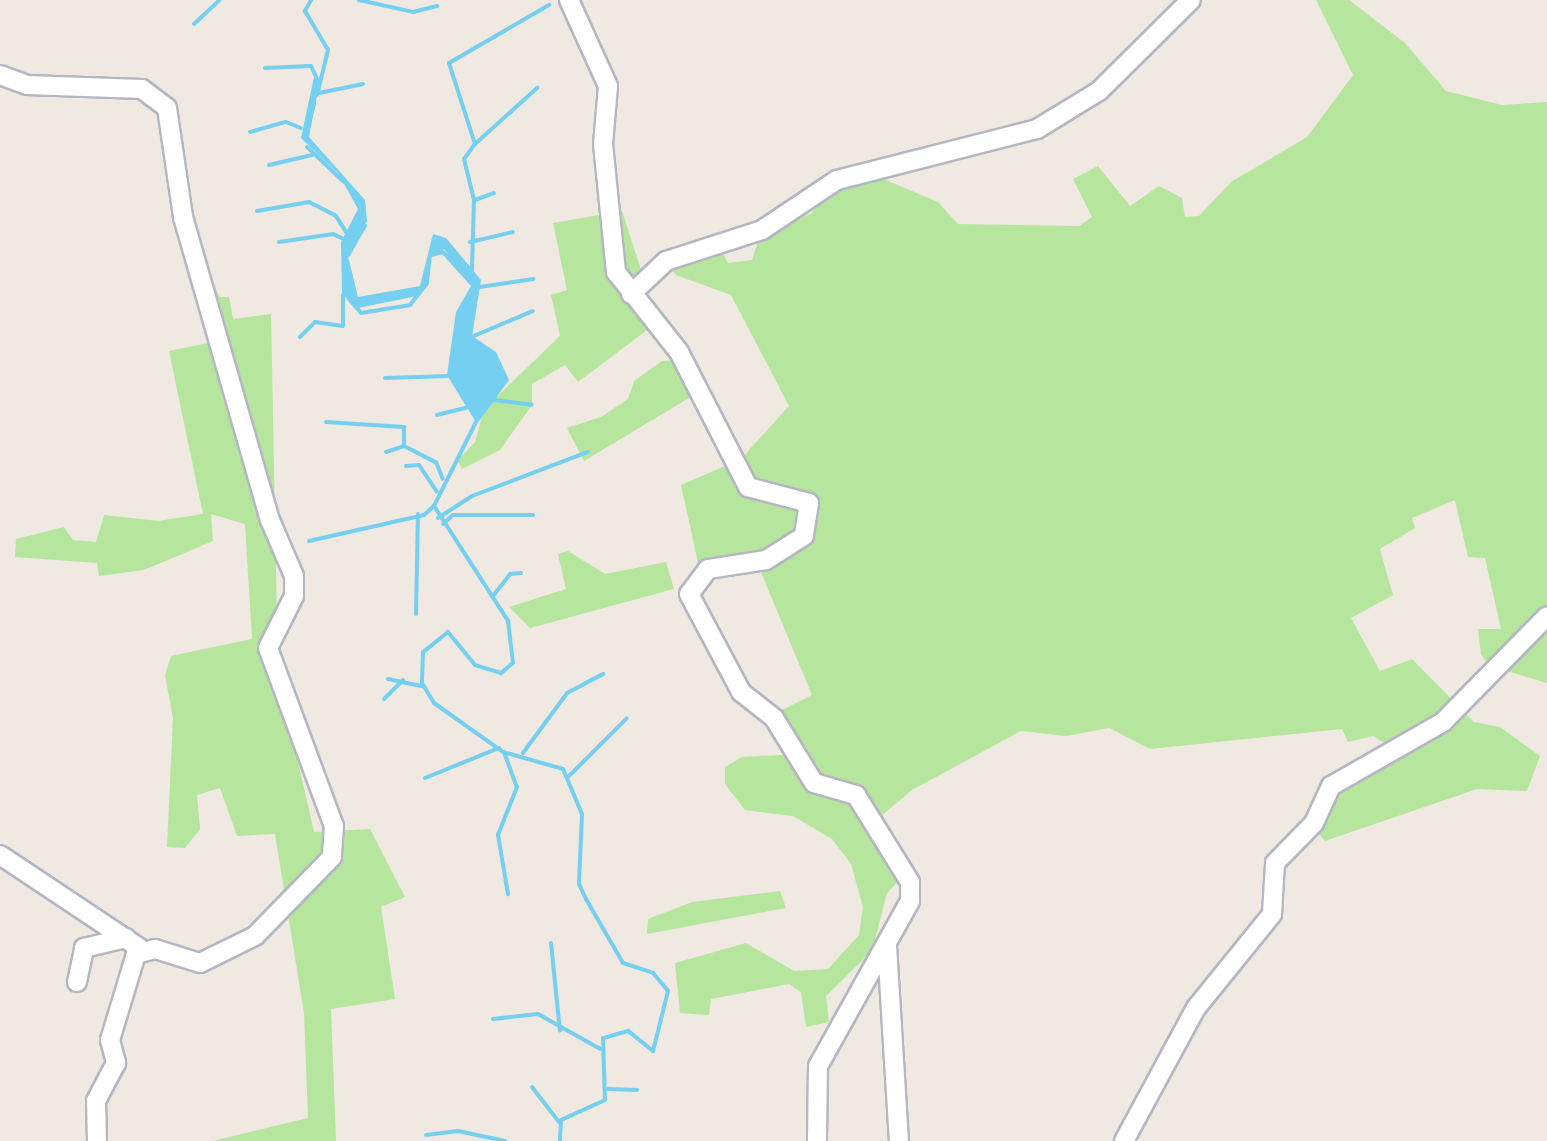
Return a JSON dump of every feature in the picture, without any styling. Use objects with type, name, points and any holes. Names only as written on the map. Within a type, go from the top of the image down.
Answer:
[{"type":"street","points":[[568,0],[605,69],[614,263],[631,294],[678,352],[748,487],[758,496],[808,504],[804,536],[766,560],[708,569],[689,594],[741,692],[774,718],[814,783],[856,795],[910,878],[910,902],[818,1066],[817,1141]]},
{"type":"street","points":[[631,294],[666,262],[762,230],[837,180],[1037,129],[1099,91],[1190,0]]},
{"type":"street","points":[[0,75],[27,85],[142,89],[163,102],[182,217],[270,520],[294,576],[294,596],[268,648],[327,789],[332,857],[255,936],[212,959],[194,963],[134,944],[0,855]]},
{"type":"street","points":[[1124,1141],[1196,1008],[1272,914],[1275,863],[1314,824],[1331,786],[1443,722],[1547,616]]},
{"type":"street","points":[[77,982],[88,945],[134,944]]},
{"type":"street","points":[[97,1141],[96,1102],[117,1058],[110,1040],[134,944]]},
{"type":"street","points":[[887,946],[898,1141]]},
{"type":"green space","points":[[1316,0],[1349,0],[1405,43],[1446,91],[1502,105],[1547,102],[1547,683],[1490,666],[1481,654],[1478,629],[1501,629],[1485,558],[1468,557],[1455,500],[1412,518],[1415,528],[1380,549],[1393,595],[1351,618],[1380,671],[1412,659],[1474,722],[1500,727],[1540,756],[1527,791],[1477,789],[1325,841],[1310,823],[1319,802],[1391,747],[1373,736],[1348,742],[1342,729],[1150,749],[1109,728],[1066,736],[1021,731],[912,790],[874,822],[905,874],[887,893],[872,951],[826,996],[829,1022],[806,1027],[801,992],[789,984],[711,999],[709,1015],[680,1013],[675,963],[746,943],[794,971],[828,969],[859,935],[863,907],[851,864],[832,839],[793,816],[745,810],[725,784],[725,767],[742,757],[799,754],[772,715],[812,695],[758,565],[699,567],[681,485],[741,459],[789,406],[731,295],[676,275],[666,262],[717,242],[728,263],[752,260],[762,230],[811,214],[837,180],[876,176],[938,202],[958,224],[1079,226],[1092,217],[1073,179],[1098,166],[1130,206],[1159,186],[1182,198],[1185,217],[1199,216],[1231,182],[1307,137],[1353,75]]},
{"type":"green space","points":[[622,211],[642,273],[619,279],[655,324],[578,382],[565,365],[532,384],[532,405],[500,450],[462,469],[458,460],[475,442],[484,409],[560,336],[551,295],[567,290],[553,223]]},
{"type":"green space","points":[[214,284],[219,297],[229,297],[233,319],[271,314],[277,621],[268,631],[314,832],[370,829],[405,897],[381,907],[395,999],[331,1009],[336,1141],[213,1141],[308,1118],[304,1013],[275,834],[237,836],[220,788],[197,795],[200,829],[185,848],[167,847],[173,718],[165,675],[171,656],[252,639],[245,524],[211,514],[213,541],[144,570],[99,576],[97,563],[15,557],[16,539],[64,527],[73,540],[96,542],[104,515],[158,521],[203,514],[169,351],[213,342],[200,287]]},
{"type":"green space","points":[[680,360],[694,395],[584,461],[567,428],[601,417],[628,399],[634,381],[662,361]]},
{"type":"green space","points":[[568,551],[605,574],[666,562],[674,589],[530,628],[509,607],[566,589],[558,554]]},
{"type":"green space","points":[[780,891],[786,908],[647,934],[648,919],[692,902]]},
{"type":"water","points":[[314,77],[320,80],[309,137],[365,200],[367,221],[348,256],[358,297],[420,286],[433,234],[446,238],[481,280],[472,336],[496,352],[509,380],[477,424],[447,375],[456,312],[471,286],[444,249],[432,254],[429,282],[417,296],[358,308],[342,294],[341,242],[358,209],[338,173],[301,138]]},
{"type":"waterway","points":[[194,24],[220,0]]},
{"type":"waterway","points":[[311,0],[305,11],[328,50],[317,95]]},
{"type":"waterway","points":[[359,0],[413,12],[437,6]]},
{"type":"waterway","points":[[472,270],[474,200],[464,159],[475,144],[449,63],[549,5]]},
{"type":"waterway","points":[[265,68],[311,66],[317,79]]},
{"type":"waterway","points":[[319,93],[363,84]]},
{"type":"waterway","points":[[475,144],[537,88]]},
{"type":"waterway","points":[[308,124],[314,104]]},
{"type":"waterway","points":[[250,132],[286,122],[301,128]]},
{"type":"waterway","points":[[307,147],[344,182]]},
{"type":"waterway","points":[[269,165],[312,155]]},
{"type":"waterway","points":[[475,200],[494,193]]},
{"type":"waterway","points":[[257,211],[309,202],[336,216],[348,235]]},
{"type":"waterway","points":[[348,255],[365,225]]},
{"type":"waterway","points":[[470,242],[513,232]]},
{"type":"waterway","points":[[279,242],[333,234],[346,240]]},
{"type":"waterway","points":[[431,255],[443,252],[471,283]]},
{"type":"waterway","points":[[480,287],[533,279]]},
{"type":"waterway","points":[[349,299],[361,313],[410,305],[427,283]]},
{"type":"waterway","points":[[300,337],[315,322],[343,326],[343,295]]},
{"type":"waterway","points":[[469,338],[533,311]]},
{"type":"waterway","points":[[385,378],[449,376]]},
{"type":"waterway","points":[[493,400],[532,405]]},
{"type":"waterway","points":[[437,415],[466,408]]},
{"type":"waterway","points":[[477,420],[434,506],[508,621],[513,663],[501,673],[475,665],[448,632],[423,652],[422,683],[434,703],[503,752],[563,769],[582,814],[579,884],[586,899],[623,963],[653,973],[668,991],[653,1051],[628,1031],[603,1038],[605,1100],[561,1120],[560,1141]]},
{"type":"waterway","points":[[326,422],[404,427],[404,446],[436,462],[443,479]]},
{"type":"waterway","points":[[386,452],[404,446]]},
{"type":"waterway","points":[[438,518],[472,496],[588,452]]},
{"type":"waterway","points":[[406,466],[419,465],[437,492]]},
{"type":"waterway","points":[[309,541],[424,515],[434,506]]},
{"type":"waterway","points":[[416,614],[418,514]]},
{"type":"waterway","points":[[443,524],[453,515],[533,515]]},
{"type":"waterway","points":[[493,596],[510,574],[521,573]]},
{"type":"waterway","points":[[523,753],[567,693],[603,674]]},
{"type":"waterway","points":[[388,679],[422,686]]},
{"type":"waterway","points":[[384,699],[403,680]]},
{"type":"waterway","points":[[568,777],[627,718]]},
{"type":"waterway","points":[[425,778],[499,748]]},
{"type":"waterway","points":[[504,752],[517,787],[498,835],[508,894]]},
{"type":"waterway","points":[[551,943],[560,1031]]},
{"type":"waterway","points":[[493,1019],[538,1014],[600,1049]]},
{"type":"waterway","points":[[532,1087],[559,1122]]},
{"type":"waterway","points":[[608,1089],[637,1090]]},
{"type":"waterway","points":[[426,1135],[458,1131],[505,1141]]}]
